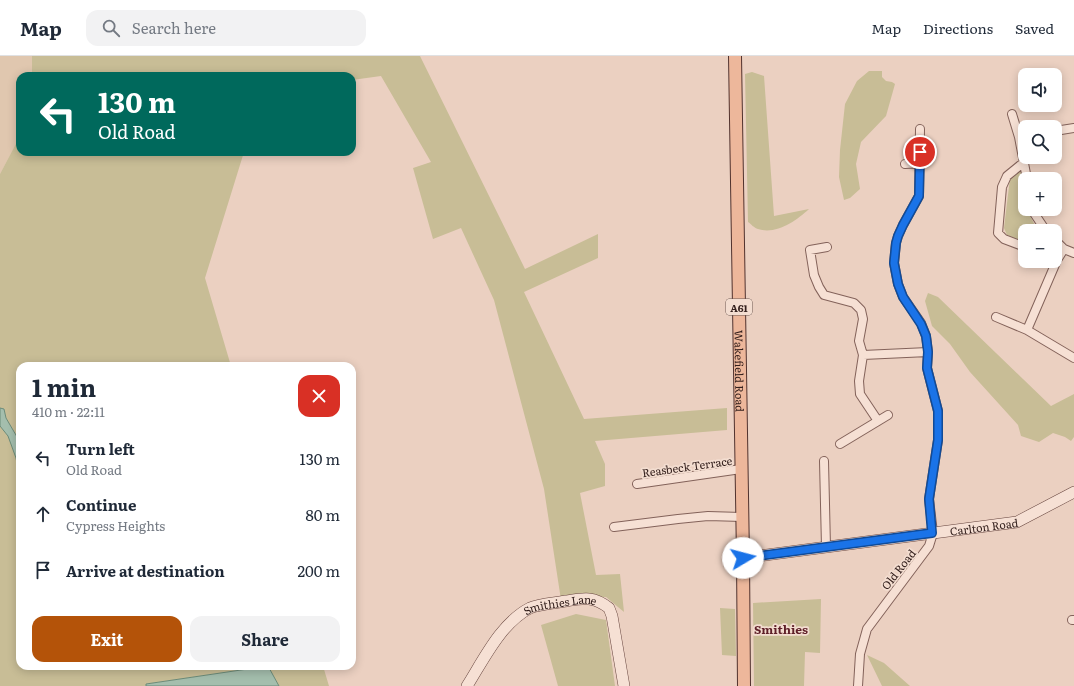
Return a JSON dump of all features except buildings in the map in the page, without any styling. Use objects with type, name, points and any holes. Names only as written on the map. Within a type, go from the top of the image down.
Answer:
[{"type":"main road","name":"Wakefield Road","points":[[735,56],[744,686]]},
{"type":"main road","name":"Carlton Road","points":[[743,558],[1017,522],[1074,492]]},
{"type":"main road","name":"Smithies Lane","points":[[467,686],[509,623],[531,608],[578,599],[594,599],[609,608],[612,616],[624,686]]},
{"type":"street","points":[[1012,114],[1018,127]]},
{"type":"street","points":[[1062,130],[1074,128]]},
{"type":"street","name":"Old Road","points":[[858,686],[860,654],[867,629],[929,546],[932,533],[929,499],[938,440],[939,420],[936,401],[927,368],[928,352],[926,336],[921,324],[903,297],[898,284],[894,263],[898,236],[919,196],[920,129]]},
{"type":"street","points":[[904,164],[920,163]]},
{"type":"street","points":[[1018,244],[1004,239],[998,233],[1002,187],[1007,176],[1022,164]]},
{"type":"street","points":[[827,247],[810,250],[814,275],[818,287],[824,295],[854,303],[861,310],[863,319],[859,341],[862,355],[859,380],[860,394],[878,421]]},
{"type":"street","points":[[1062,252],[1064,249],[1074,253]]},
{"type":"street","points":[[1027,330],[1052,268]]},
{"type":"street","points":[[996,317],[1027,330],[1074,358]]},
{"type":"street","points":[[862,355],[928,352]]},
{"type":"street","points":[[840,444],[888,415]]},
{"type":"street","points":[[824,461],[826,547]]},
{"type":"street","name":"Reasbeck Terrace","points":[[637,484],[741,469]]},
{"type":"street","points":[[614,527],[708,516],[742,517]]},
{"type":"shaded area","points":[[0,56],[32,56],[32,72],[16,72],[16,144],[0,174]]},
{"type":"shaded area","points":[[32,56],[420,56],[525,269],[598,234],[598,258],[524,292],[584,419],[727,408],[727,430],[595,441],[605,464],[605,486],[580,493],[596,575],[620,574],[624,612],[606,597],[561,600],[544,489],[494,300],[461,228],[433,239],[413,168],[431,162],[381,76],[356,79],[356,72],[32,72]]},
{"type":"shaded area","points":[[869,71],[882,71],[882,77],[886,81],[895,84],[886,116],[861,142],[856,164],[860,189],[850,198],[844,200],[839,177],[840,150],[845,104],[857,81]]},
{"type":"shaded area","points":[[752,72],[764,76],[774,216],[809,209],[785,226],[772,230],[758,229],[748,222],[745,74]]},
{"type":"shaded area","points":[[16,144],[16,156],[243,156],[205,278],[230,362],[16,362],[16,435],[6,418],[4,409],[0,408],[0,174]]},
{"type":"shaded area","points":[[1020,170],[1021,172],[1018,172],[1018,216],[1030,216],[1034,224],[1018,224],[1018,239],[1007,235],[1004,228],[1010,178]]},
{"type":"shaded area","points":[[928,293],[938,297],[1051,406],[1074,394],[1074,437],[1071,441],[1065,437],[1053,433],[1039,442],[1021,436],[1018,425],[970,372],[950,344],[932,326],[925,301]]},
{"type":"shaded area","points":[[0,408],[4,409],[6,418],[16,435],[16,458],[8,436],[0,426]]},
{"type":"shaded area","points":[[0,426],[8,436],[16,458],[16,670],[240,670],[146,684],[146,686],[0,686]]},
{"type":"shaded area","points":[[821,599],[820,653],[805,652],[804,686],[754,686],[753,603]]},
{"type":"shaded area","points":[[720,608],[735,609],[736,656],[722,655]]},
{"type":"shaded area","points":[[576,614],[606,620],[615,686],[558,686],[541,625]]},
{"type":"shaded area","points":[[867,655],[884,663],[910,686],[882,686]]},
{"type":"shaded area","points":[[241,670],[270,670],[279,686],[146,686],[146,684]]},
{"type":"shaded area","points":[[270,670],[324,670],[329,686],[279,686]]},
{"type":"district","name":"Smithies","points":[[781,629]]},
{"type":"route","points":[[743,558],[932,533],[929,499],[938,440],[938,411],[927,368],[928,352],[926,336],[921,324],[903,297],[895,274],[894,263],[894,254],[898,236],[919,196],[920,152]]}]
